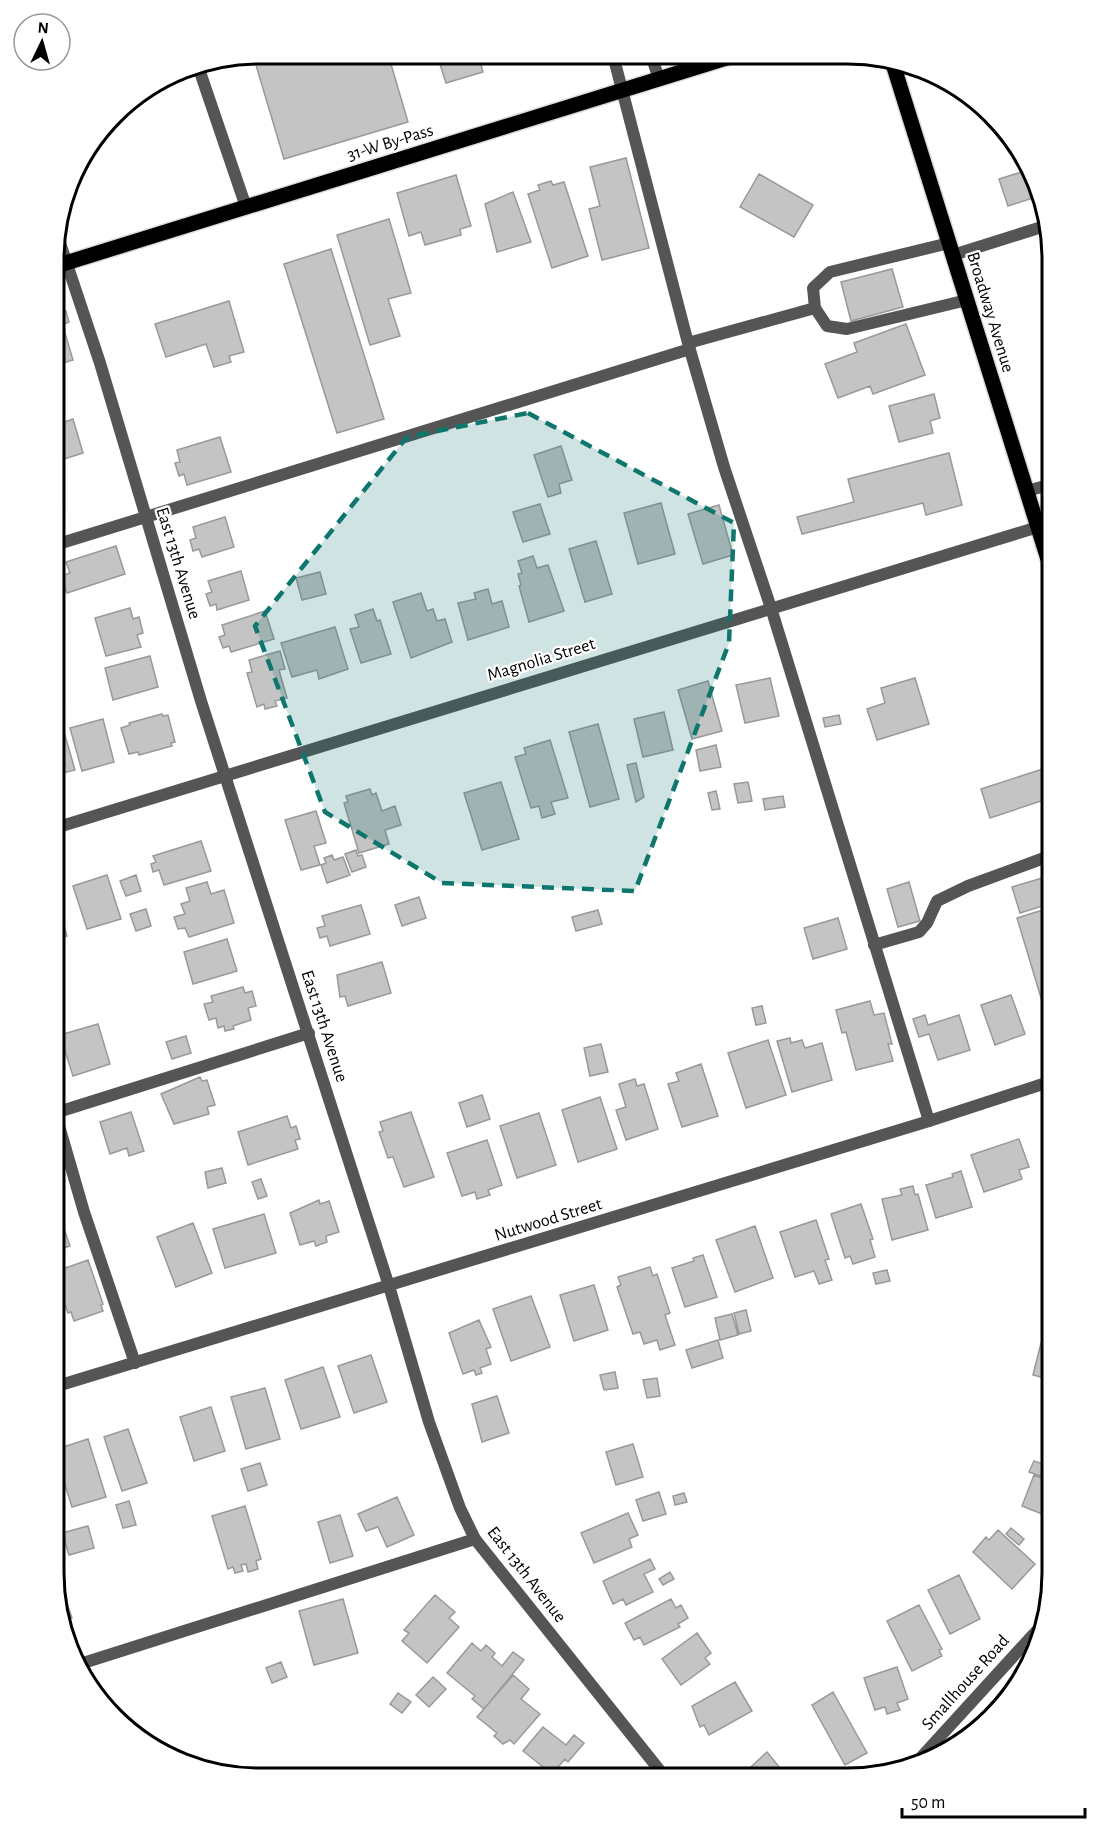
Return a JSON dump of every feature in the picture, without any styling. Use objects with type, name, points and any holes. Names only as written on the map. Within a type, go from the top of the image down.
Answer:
[{"type":"main road","name":"31-W By-Pass","points":[[64,263],[706,64]]},
{"type":"main road","name":"Broadway Avenue","points":[[895,71],[1042,539]]},
{"type":"street","points":[[616,64],[689,346],[724,467],[771,608],[929,1121]]},
{"type":"street","points":[[654,64],[659,79]]},
{"type":"street","points":[[201,74],[246,207]]},
{"type":"street","points":[[967,300],[847,329],[827,326],[815,308],[813,288],[830,272],[951,249],[1039,228]]},
{"type":"street","name":"East 13th Avenue","points":[[64,273],[146,517],[225,774],[389,1286],[429,1422],[460,1508],[475,1539],[656,1768]]},
{"type":"street","points":[[64,542],[815,308]]},
{"type":"street","points":[[1027,491],[1042,487]]},
{"type":"street","name":"Magnolia Street","points":[[64,825],[771,608],[942,559],[1038,527]]},
{"type":"street","points":[[874,945],[919,932],[927,923],[938,901],[968,886],[1042,859]]},
{"type":"street","points":[[64,1109],[309,1033]]},
{"type":"street","name":"Nutwood Street","points":[[64,1384],[929,1121],[1041,1084]]},
{"type":"street","points":[[64,1143],[84,1212],[135,1363]]},
{"type":"street","points":[[87,1662],[475,1539]]},
{"type":"street","name":"Smallhouse Road","points":[[929,1749],[1029,1639]]},
{"type":"highlighted area","points":[[528,413],[734,523],[729,643],[635,891],[442,883],[325,812],[255,626],[407,437]]},
{"type":"building","points":[[256,65],[391,65],[408,122],[284,159]]},
{"type":"building","points":[[440,65],[481,65],[483,72],[446,83]]},
{"type":"building","points":[[626,158],[649,248],[602,260],[589,209],[600,206],[590,167]]},
{"type":"building","points":[[1020,172],[1031,198],[1008,206],[999,179]]},
{"type":"building","points":[[759,174],[813,205],[794,237],[740,207]]},
{"type":"building","points":[[456,175],[471,226],[460,229],[461,235],[425,245],[421,232],[409,236],[397,193]]},
{"type":"building","points":[[551,181],[553,185],[564,182],[588,256],[552,268],[528,194],[540,190],[538,185]]},
{"type":"building","points":[[513,192],[531,242],[497,252],[485,204]]},
{"type":"building","points":[[389,219],[411,293],[388,299],[400,336],[370,345],[337,235]]},
{"type":"building","points":[[331,249],[384,419],[337,433],[284,264]]},
{"type":"building","points":[[892,269],[903,307],[851,321],[841,282]]},
{"type":"building","points":[[229,301],[244,352],[229,356],[231,362],[214,367],[206,344],[166,357],[155,324]]},
{"type":"building","points":[[64,311],[66,311],[69,322],[64,324]]},
{"type":"building","points":[[64,324],[65,333],[73,360],[64,363]]},
{"type":"building","points":[[906,324],[925,375],[873,394],[870,386],[838,398],[825,364],[857,352],[854,343]]},
{"type":"building","points":[[934,394],[940,418],[930,421],[933,433],[899,442],[889,406]]},
{"type":"building","points":[[73,419],[83,453],[64,459],[64,422]]},
{"type":"building","points":[[220,437],[231,472],[187,485],[184,474],[179,476],[175,463],[180,462],[177,450]]},
{"type":"building","points":[[561,446],[572,480],[559,484],[561,493],[548,497],[534,455]]},
{"type":"building","points":[[949,453],[962,505],[926,515],[923,503],[802,534],[797,517],[854,502],[848,479]]},
{"type":"building","points":[[661,503],[675,554],[638,564],[624,513]]},
{"type":"building","points":[[540,504],[550,534],[523,542],[513,512]]},
{"type":"building","points":[[719,505],[733,555],[703,564],[688,514]]},
{"type":"building","points":[[225,517],[234,547],[202,557],[199,549],[193,551],[190,540],[196,538],[193,527]]},
{"type":"building","points":[[596,541],[612,594],[585,602],[569,549]]},
{"type":"building","points":[[116,546],[125,574],[67,593],[64,575],[70,573],[66,562]]},
{"type":"building","points":[[533,556],[537,568],[548,565],[564,611],[529,622],[519,586],[521,585],[518,574],[522,573],[518,561]]},
{"type":"building","points":[[241,571],[249,600],[217,610],[216,604],[210,606],[206,594],[212,592],[208,581]]},
{"type":"building","points":[[320,572],[326,594],[302,600],[296,578]]},
{"type":"building","points":[[488,589],[492,604],[502,601],[509,627],[468,640],[458,603],[476,599],[474,593]]},
{"type":"building","points":[[421,593],[427,611],[433,609],[437,621],[445,619],[452,642],[411,658],[393,602]]},
{"type":"building","points":[[130,608],[133,619],[139,617],[143,633],[137,635],[141,647],[106,656],[95,618]]},
{"type":"building","points":[[373,609],[377,621],[380,620],[391,654],[361,663],[350,629],[359,627],[355,615]]},
{"type":"building","points":[[265,611],[274,639],[231,652],[229,646],[223,648],[219,637],[225,635],[222,625]]},
{"type":"building","points":[[335,627],[348,669],[319,679],[317,670],[292,677],[281,643]]},
{"type":"building","points":[[280,651],[285,669],[279,670],[287,698],[275,701],[277,706],[265,709],[264,704],[257,707],[247,673],[252,672],[249,660]]},
{"type":"building","points":[[150,656],[158,687],[113,700],[105,668]]},
{"type":"building","points":[[770,678],[779,716],[745,723],[736,685]]},
{"type":"building","points":[[915,678],[929,724],[877,740],[867,709],[885,703],[881,688]]},
{"type":"building","points":[[708,681],[722,731],[692,739],[678,690]]},
{"type":"building","points":[[664,712],[673,750],[643,757],[634,719]]},
{"type":"building","points":[[162,714],[163,716],[168,715],[175,742],[171,743],[172,746],[139,755],[138,752],[129,754],[121,728],[130,725],[129,723]]},
{"type":"building","points":[[839,715],[841,724],[825,727],[823,718]]},
{"type":"building","points":[[103,719],[114,762],[82,771],[70,728]]},
{"type":"building","points":[[598,724],[619,799],[590,807],[569,732]]},
{"type":"building","points":[[64,732],[75,770],[64,773]]},
{"type":"building","points":[[550,740],[568,798],[551,802],[555,814],[542,818],[539,806],[531,808],[515,757],[526,754],[524,748]]},
{"type":"building","points":[[716,745],[721,767],[700,771],[696,750]]},
{"type":"building","points":[[636,763],[644,797],[636,802],[627,765]]},
{"type":"building","points":[[1042,769],[1042,801],[990,818],[981,789]]},
{"type":"building","points":[[501,782],[519,839],[482,850],[464,793]]},
{"type":"building","points":[[748,782],[752,801],[738,803],[734,784]]},
{"type":"building","points":[[370,789],[372,795],[376,793],[382,811],[395,806],[401,825],[385,830],[389,844],[359,853],[344,803],[348,802],[346,796]]},
{"type":"building","points":[[716,791],[720,809],[712,810],[708,793]]},
{"type":"building","points":[[783,796],[785,807],[765,810],[763,799]]},
{"type":"building","points":[[316,811],[326,843],[314,846],[320,865],[301,870],[285,820]]},
{"type":"building","points":[[201,841],[211,871],[164,885],[159,870],[153,872],[151,864],[156,862],[153,856]]},
{"type":"building","points":[[356,850],[358,856],[362,855],[366,867],[352,872],[345,854]]},
{"type":"building","points":[[332,855],[334,860],[343,857],[350,875],[327,883],[321,865],[326,863],[324,858]]},
{"type":"building","points":[[107,875],[121,919],[87,929],[73,886]]},
{"type":"building","points":[[136,875],[141,891],[126,896],[120,881]]},
{"type":"building","points":[[1042,878],[1042,906],[1020,913],[1012,887]]},
{"type":"building","points":[[207,882],[211,894],[224,890],[234,923],[189,937],[185,928],[178,929],[174,917],[185,914],[181,904],[190,901],[186,888]]},
{"type":"building","points":[[909,882],[920,921],[898,927],[887,889]]},
{"type":"building","points":[[419,897],[426,918],[402,926],[395,905]]},
{"type":"building","points":[[361,905],[370,934],[330,946],[327,936],[320,938],[317,928],[325,926],[322,916]]},
{"type":"building","points":[[146,909],[151,926],[136,931],[130,914]]},
{"type":"building","points":[[598,910],[602,924],[576,931],[572,917]]},
{"type":"building","points":[[1042,910],[1041,999],[1017,918]]},
{"type":"building","points":[[838,918],[847,949],[813,959],[804,928]]},
{"type":"building","points":[[227,939],[237,971],[193,984],[184,952]]},
{"type":"building","points":[[382,962],[391,993],[348,1006],[345,996],[340,997],[337,975]]},
{"type":"building","points":[[243,987],[245,993],[252,991],[256,1006],[248,1008],[251,1020],[233,1026],[234,1029],[225,1031],[224,1026],[218,1028],[216,1018],[209,1020],[204,1004],[213,1002],[211,996]]},
{"type":"building","points":[[1011,995],[1025,1034],[995,1045],[981,1005]]},
{"type":"building","points":[[870,1001],[874,1015],[884,1013],[892,1044],[888,1044],[893,1061],[856,1070],[846,1032],[842,1033],[836,1010]]},
{"type":"building","points":[[762,1006],[766,1023],[756,1025],[752,1008]]},
{"type":"building","points":[[925,1015],[928,1025],[959,1015],[970,1050],[938,1060],[929,1034],[919,1037],[913,1019]]},
{"type":"building","points":[[98,1024],[110,1064],[73,1076],[64,1048],[64,1034]]},
{"type":"building","points":[[186,1036],[191,1053],[172,1059],[166,1042]]},
{"type":"building","points":[[790,1038],[791,1043],[802,1040],[805,1048],[822,1043],[832,1080],[792,1092],[777,1041]]},
{"type":"building","points":[[768,1040],[786,1095],[746,1108],[728,1053]]},
{"type":"building","points":[[601,1044],[608,1072],[590,1076],[584,1048]]},
{"type":"building","points":[[701,1064],[718,1116],[682,1127],[668,1084],[679,1081],[676,1073]]},
{"type":"building","points":[[200,1077],[202,1081],[207,1080],[215,1105],[207,1107],[209,1114],[174,1124],[161,1094]]},
{"type":"building","points":[[635,1079],[637,1086],[644,1084],[658,1129],[626,1140],[616,1110],[626,1107],[619,1084]]},
{"type":"building","points":[[482,1095],[490,1119],[467,1127],[459,1103]]},
{"type":"building","points":[[600,1097],[617,1149],[578,1162],[562,1110]]},
{"type":"building","points":[[131,1112],[144,1151],[129,1156],[127,1148],[110,1154],[100,1122]]},
{"type":"building","points":[[411,1112],[434,1177],[404,1187],[393,1157],[388,1158],[379,1132],[383,1131],[380,1122]]},
{"type":"building","points":[[539,1113],[556,1165],[517,1178],[500,1126]]},
{"type":"building","points":[[287,1116],[291,1128],[296,1126],[300,1139],[295,1140],[298,1149],[248,1165],[238,1132]]},
{"type":"building","points":[[1019,1139],[1029,1167],[1019,1170],[1022,1179],[984,1192],[971,1155]]},
{"type":"building","points":[[487,1140],[502,1185],[488,1190],[490,1195],[477,1199],[475,1192],[462,1196],[447,1153]]},
{"type":"building","points":[[222,1168],[226,1183],[208,1188],[205,1172]]},
{"type":"building","points":[[961,1171],[972,1207],[936,1218],[926,1185],[953,1177],[952,1174]]},
{"type":"building","points":[[261,1179],[267,1196],[258,1199],[252,1182]]},
{"type":"building","points":[[913,1186],[915,1195],[918,1194],[928,1230],[892,1240],[882,1199],[902,1195],[900,1189]]},
{"type":"building","points":[[319,1200],[320,1204],[329,1201],[339,1232],[326,1236],[327,1242],[316,1246],[314,1241],[300,1245],[290,1213]]},
{"type":"building","points":[[861,1204],[873,1239],[870,1240],[875,1257],[853,1264],[850,1256],[845,1258],[831,1214]]},
{"type":"building","points":[[264,1214],[276,1253],[225,1268],[213,1229]]},
{"type":"building","points":[[816,1220],[829,1259],[825,1260],[832,1280],[819,1284],[814,1271],[795,1277],[780,1232]]},
{"type":"building","points":[[193,1223],[212,1273],[176,1287],[157,1237]]},
{"type":"building","points":[[755,1226],[773,1278],[735,1292],[716,1240]]},
{"type":"building","points":[[64,1229],[70,1246],[64,1248]]},
{"type":"building","points":[[703,1255],[717,1297],[685,1307],[672,1268],[694,1261],[693,1258]]},
{"type":"building","points":[[88,1260],[103,1304],[101,1305],[103,1311],[74,1321],[64,1302],[64,1269]]},
{"type":"building","points":[[650,1267],[653,1276],[657,1274],[670,1313],[665,1315],[675,1345],[660,1350],[657,1340],[644,1344],[640,1332],[633,1334],[617,1287],[621,1285],[618,1277]]},
{"type":"building","points":[[887,1270],[890,1281],[876,1284],[873,1273]]},
{"type":"building","points":[[594,1285],[608,1330],[574,1341],[560,1295]]},
{"type":"building","points":[[531,1296],[550,1347],[511,1361],[493,1309]]},
{"type":"building","points":[[746,1310],[751,1331],[739,1334],[734,1313]]},
{"type":"building","points":[[732,1314],[738,1335],[720,1340],[715,1318]]},
{"type":"building","points":[[479,1320],[491,1347],[486,1349],[491,1364],[480,1368],[482,1373],[476,1375],[474,1370],[463,1374],[449,1333]]},
{"type":"building","points":[[718,1340],[723,1358],[692,1368],[686,1350]]},
{"type":"building","points":[[1041,1343],[1041,1377],[1033,1375]]},
{"type":"building","points":[[371,1355],[387,1402],[354,1413],[338,1366]]},
{"type":"building","points":[[323,1367],[340,1417],[301,1429],[285,1380]]},
{"type":"building","points":[[615,1372],[618,1388],[604,1390],[600,1375]]},
{"type":"building","points":[[657,1378],[660,1396],[647,1398],[643,1380]]},
{"type":"building","points":[[265,1388],[280,1439],[246,1449],[231,1397]]},
{"type":"building","points":[[497,1396],[509,1433],[482,1442],[472,1404]]},
{"type":"building","points":[[211,1407],[225,1451],[194,1461],[180,1417]]},
{"type":"building","points":[[128,1429],[147,1483],[122,1491],[104,1437]]},
{"type":"building","points":[[88,1439],[106,1497],[72,1507],[64,1482],[64,1447]]},
{"type":"building","points":[[633,1444],[643,1477],[616,1485],[606,1452]]},
{"type":"building","points":[[1034,1461],[1041,1463],[1041,1476],[1029,1472]]},
{"type":"building","points":[[260,1463],[267,1485],[248,1491],[241,1469]]},
{"type":"building","points":[[1034,1475],[1041,1478],[1041,1514],[1022,1506]]},
{"type":"building","points":[[659,1492],[666,1514],[643,1521],[636,1500]]},
{"type":"building","points":[[684,1493],[687,1502],[675,1505],[673,1496]]},
{"type":"building","points":[[397,1497],[414,1535],[387,1547],[378,1527],[366,1531],[358,1514]]},
{"type":"building","points":[[129,1501],[136,1525],[123,1528],[116,1505]]},
{"type":"building","points":[[245,1506],[261,1559],[256,1561],[258,1569],[248,1572],[246,1564],[241,1565],[243,1571],[235,1573],[233,1567],[228,1569],[212,1516]]},
{"type":"building","points":[[628,1513],[638,1535],[629,1539],[632,1547],[594,1563],[581,1533]]},
{"type":"building","points":[[340,1515],[353,1556],[330,1563],[318,1522]]},
{"type":"building","points":[[88,1526],[94,1548],[69,1555],[64,1532]]},
{"type":"building","points":[[1011,1528],[1024,1539],[1019,1545],[1006,1534]]},
{"type":"building","points":[[998,1530],[1035,1564],[1012,1589],[973,1552],[986,1537],[989,1540]]},
{"type":"building","points":[[650,1559],[655,1569],[644,1574],[653,1592],[626,1605],[623,1599],[613,1604],[603,1581]]},
{"type":"building","points":[[670,1572],[674,1579],[663,1585],[659,1579]]},
{"type":"building","points":[[959,1575],[980,1619],[950,1634],[928,1590]]},
{"type":"building","points":[[435,1595],[455,1612],[449,1618],[459,1627],[427,1663],[402,1641],[409,1633],[404,1630]]},
{"type":"building","points":[[343,1599],[358,1653],[314,1665],[299,1611]]},
{"type":"building","points":[[671,1599],[676,1608],[681,1605],[688,1618],[678,1624],[680,1627],[644,1645],[640,1637],[634,1640],[625,1623]]},
{"type":"building","points":[[919,1605],[942,1649],[939,1650],[942,1656],[912,1671],[887,1621]]},
{"type":"building","points":[[697,1633],[711,1653],[705,1658],[710,1664],[681,1685],[662,1659]]},
{"type":"building","points":[[472,1643],[481,1651],[486,1645],[495,1653],[492,1657],[502,1666],[513,1652],[524,1660],[484,1709],[472,1699],[475,1696],[447,1673]]},
{"type":"building","points":[[281,1662],[287,1677],[272,1683],[266,1668]]},
{"type":"building","points":[[897,1667],[908,1699],[897,1703],[900,1710],[887,1714],[885,1707],[875,1710],[864,1678]]},
{"type":"building","points":[[513,1675],[529,1689],[521,1699],[540,1714],[514,1744],[510,1740],[503,1744],[494,1736],[497,1733],[477,1717]]},
{"type":"building","points":[[433,1677],[446,1689],[429,1707],[416,1695]]},
{"type":"building","points":[[735,1682],[752,1711],[709,1735],[704,1725],[700,1727],[692,1706]]},
{"type":"building","points":[[833,1692],[867,1753],[845,1765],[812,1705]]},
{"type":"building","points":[[398,1693],[411,1702],[402,1713],[390,1704]]},
{"type":"building","points":[[543,1727],[566,1745],[574,1735],[584,1743],[568,1762],[565,1759],[557,1768],[544,1768],[523,1751]]},
{"type":"building","points":[[767,1752],[780,1768],[750,1768]]}]
